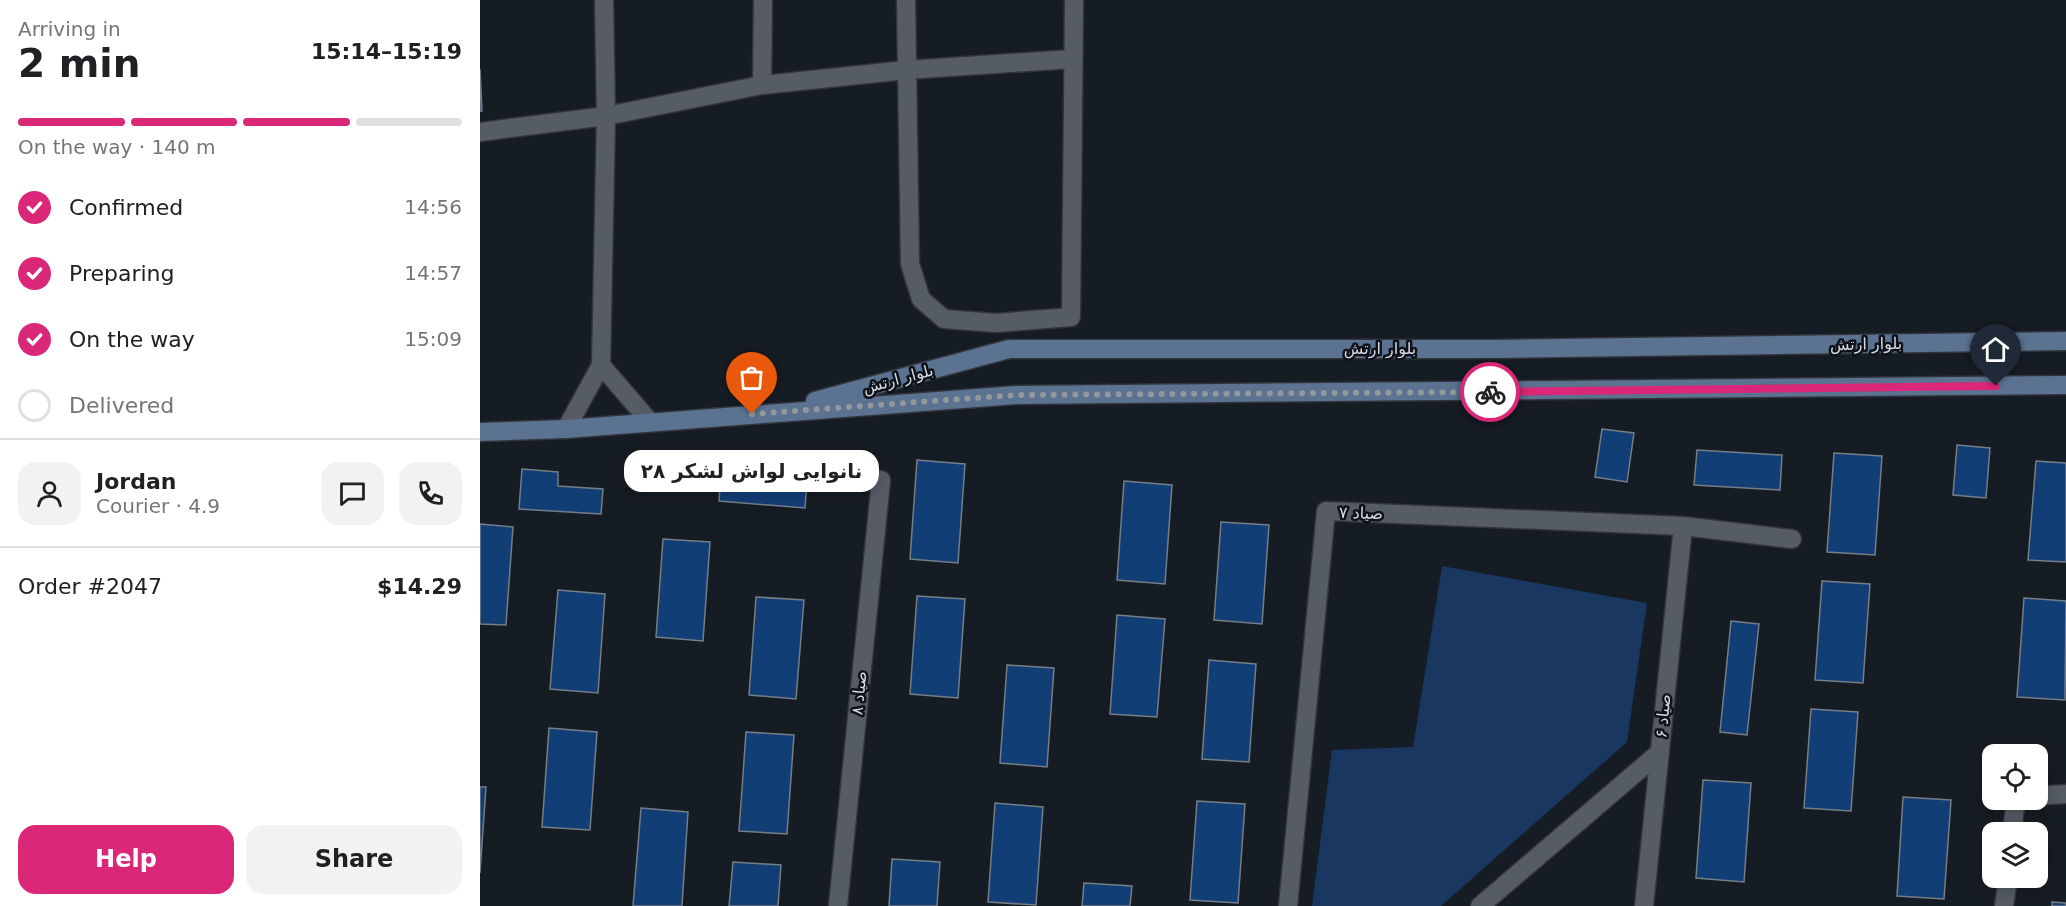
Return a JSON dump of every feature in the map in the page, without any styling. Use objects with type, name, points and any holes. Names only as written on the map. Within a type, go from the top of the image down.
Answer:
[{"type":"main road","name":"بلوار ارتش","points":[[773,413],[1008,349],[1497,349],[2066,341]]},
{"type":"main road","name":"بلوار ارتش","points":[[773,413],[1016,395],[2066,385]]},
{"type":"main road","points":[[480,432],[566,429],[773,413]]},
{"type":"street","points":[[566,429],[601,365],[606,116],[604,0]]},
{"type":"street","points":[[762,85],[763,0]]},
{"type":"street","points":[[906,0],[910,264],[921,298],[944,319],[996,323],[1071,317],[1074,0]]},
{"type":"street","points":[[480,132],[606,116],[762,85],[906,70],[1072,59]]},
{"type":"street","points":[[601,365],[650,422]]},
{"type":"street","name":"صیاد ۸","points":[[837,906],[881,480]]},
{"type":"street","name":"صیاد ۷","points":[[1288,906],[1326,511],[1683,526],[1792,539]]},
{"type":"street","name":"صیاد ۶","points":[[1644,906],[1683,526]]},
{"type":"street","points":[[1480,906],[1660,752]]},
{"type":"street","points":[[2048,795],[2066,794]]},
{"type":"street","points":[[2004,906],[2006,888]]},
{"type":"shaded area","points":[[1442,566],[1647,603],[1627,742],[1441,906],[1312,906],[1332,750],[1413,747]]},
{"type":"building","points":[[480,69],[482,111],[480,111]]},
{"type":"building","points":[[1602,429],[1634,433],[1627,482],[1595,477]]},
{"type":"building","points":[[1957,445],[1990,448],[1986,498],[1953,495]]},
{"type":"building","points":[[1697,450],[1782,455],[1780,490],[1694,485]]},
{"type":"building","points":[[1834,453],[1882,456],[1875,555],[1827,552]]},
{"type":"building","points":[[917,460],[965,464],[958,563],[910,559]]},
{"type":"building","points":[[2036,461],[2066,463],[2066,562],[2028,560]]},
{"type":"building","points":[[722,462],[808,469],[805,508],[719,501]]},
{"type":"building","points":[[522,469],[558,472],[558,486],[603,489],[601,514],[519,509]]},
{"type":"building","points":[[1124,481],[1172,485],[1165,584],[1117,580]]},
{"type":"building","points":[[1221,522],[1269,525],[1262,624],[1214,620]]},
{"type":"building","points":[[480,524],[513,527],[506,625],[480,624]]},
{"type":"building","points":[[663,539],[710,542],[703,641],[656,637]]},
{"type":"building","points":[[1822,581],[1870,584],[1863,683],[1815,680]]},
{"type":"building","points":[[558,590],[605,594],[598,693],[550,689]]},
{"type":"building","points":[[917,596],[965,599],[958,698],[910,694]]},
{"type":"building","points":[[756,597],[804,600],[796,699],[749,695]]},
{"type":"building","points":[[2024,598],[2066,601],[2065,700],[2017,697]]},
{"type":"building","points":[[1117,615],[1165,619],[1157,717],[1110,714]]},
{"type":"building","points":[[1731,621],[1759,624],[1747,735],[1720,732]]},
{"type":"building","points":[[1209,660],[1256,664],[1249,762],[1202,759]]},
{"type":"building","points":[[1007,665],[1054,668],[1047,767],[1000,763]]},
{"type":"building","points":[[1811,709],[1858,712],[1851,811],[1804,808]]},
{"type":"building","points":[[549,728],[597,732],[590,830],[542,827]]},
{"type":"building","points":[[746,732],[794,735],[787,834],[739,831]]},
{"type":"building","points":[[1703,780],[1751,783],[1744,882],[1696,878]]},
{"type":"building","points":[[480,787],[486,787],[480,873]]},
{"type":"building","points":[[1903,797],[1951,800],[1944,899],[1897,896]]},
{"type":"building","points":[[1197,801],[1245,804],[1238,903],[1190,900]]},
{"type":"building","points":[[995,803],[1043,807],[1036,905],[988,902]]},
{"type":"building","points":[[641,808],[688,812],[682,906],[633,906]]},
{"type":"building","points":[[892,859],[940,862],[937,906],[889,906]]},
{"type":"building","points":[[733,862],[781,865],[778,906],[729,906]]},
{"type":"building","points":[[1084,883],[1132,886],[1130,906],[1082,906]]},
{"type":"building","points":[[2052,902],[2066,903],[2066,906],[2052,906]]},
{"type":"way so far","points":[[752,414],[1016,395],[1490,392]]},
{"type":"place","name":"نانوایی لواش لشکر ۲۸","points":[[752,414]]},
{"type":"route","points":[[1490,392],[1996,386]]}]
